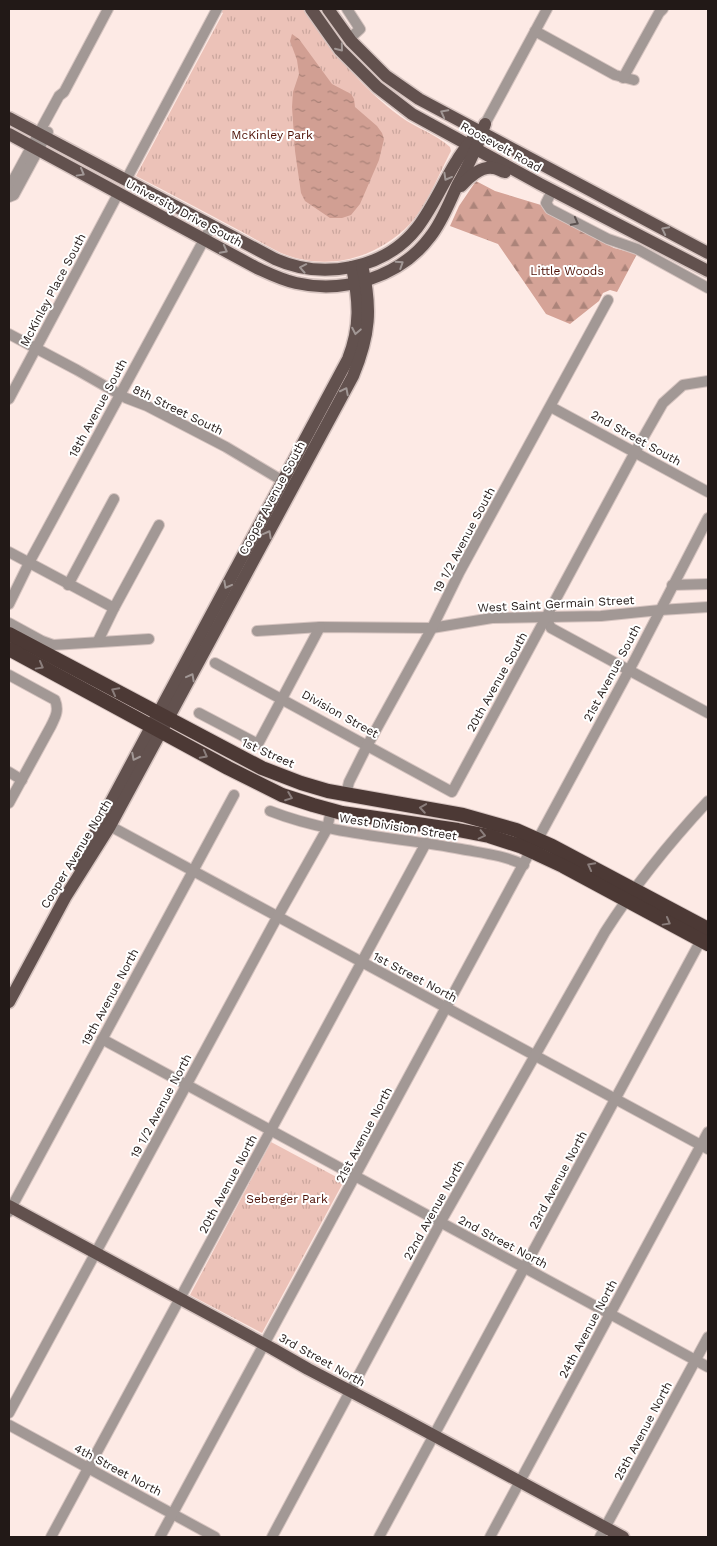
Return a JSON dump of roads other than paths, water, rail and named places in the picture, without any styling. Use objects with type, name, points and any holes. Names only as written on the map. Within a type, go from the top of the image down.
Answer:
[{"type":"highway","name":"1st Street","points":[[9,634],[274,791],[331,810],[535,844]]},
{"type":"highway","name":"1st Street","points":[[9,649],[160,723],[301,783],[346,794],[463,814],[501,824],[535,844]]},
{"type":"highway","points":[[535,844],[707,934]]},
{"type":"main road","name":"Roosevelt Road","points":[[311,9],[340,50],[377,87],[412,114],[552,191],[708,271]]},
{"type":"main road","name":"Roosevelt Road","points":[[328,9],[349,39],[386,76],[419,99],[482,129],[708,253]]},
{"type":"main road","name":"University Drive South","points":[[9,118],[290,265],[319,270],[357,266]]},
{"type":"main road","points":[[66,896],[88,846],[160,723],[283,481],[348,359],[357,329],[361,282],[394,268],[414,253],[431,236],[448,205],[472,147],[482,129]]},
{"type":"main road","name":"University Drive South","points":[[9,134],[204,240],[281,279],[304,285],[324,286],[338,286],[361,282]]},
{"type":"main road","points":[[357,266],[389,252],[412,233],[422,220],[456,161],[472,147]]},
{"type":"main road","points":[[448,205],[466,181],[486,168],[492,168],[540,184]]},
{"type":"main road","name":"Cooper Avenue South","points":[[160,723],[353,376],[367,333],[369,308],[357,266]]},
{"type":"main road","points":[[324,286],[350,296],[358,308]]},
{"type":"main road","name":"Cooper Avenue North","points":[[9,1002],[66,896],[110,826],[160,723]]},
{"type":"main road","name":"3rd Street North","points":[[10,1208],[96,1252],[521,1482],[603,1532],[623,1537]]},
{"type":"street","points":[[9,188],[65,99],[64,92],[108,9]]},
{"type":"street","points":[[126,180],[217,9]]},
{"type":"street","points":[[346,9],[360,29],[349,39]]},
{"type":"street","points":[[482,129],[547,9]]},
{"type":"street","points":[[535,31],[615,75],[629,79],[659,13],[663,9]]},
{"type":"street","points":[[9,197],[14,195],[35,148]]},
{"type":"street","points":[[552,191],[546,203],[550,209],[608,239],[637,249],[708,288]]},
{"type":"street","name":"McKinley Place South","points":[[9,399],[118,194]]},
{"type":"street","name":"18th Avenue South","points":[[9,604],[29,563],[212,225]]},
{"type":"street","name":"19 1/2 Avenue South","points":[[346,794],[349,782],[432,628],[459,573],[608,300]]},
{"type":"street","name":"8th Street South","points":[[9,334],[133,402],[146,406],[226,447],[283,481]]},
{"type":"street","name":"20th Avenue South","points":[[452,792],[663,403],[683,385],[708,381]]},
{"type":"street","name":"2nd Street South","points":[[551,407],[708,492]]},
{"type":"street","points":[[69,584],[114,498]]},
{"type":"street","name":"21st Avenue South","points":[[535,844],[708,518]]},
{"type":"street","points":[[98,641],[159,525]]},
{"type":"street","points":[[9,552],[114,608]]},
{"type":"street","points":[[672,585],[708,584]]},
{"type":"street","name":"West Saint Germain Street","points":[[256,631],[320,627],[432,628],[492,618],[601,616],[708,607]]},
{"type":"street","points":[[546,618],[551,628],[708,713]]},
{"type":"street","points":[[9,623],[53,645],[149,639]]},
{"type":"street","points":[[199,713],[258,744],[320,627]]},
{"type":"street","name":"Division Street","points":[[215,663],[452,792]]},
{"type":"street","points":[[9,675],[55,700],[58,707],[56,716],[9,804]]},
{"type":"street","points":[[9,772],[22,780]]},
{"type":"street","name":"19th Avenue North","points":[[10,1208],[234,795]]},
{"type":"street","name":"22nd Avenue North","points":[[272,1537],[441,1222],[605,932],[630,894],[655,862],[708,801]]},
{"type":"street","name":"West Division Street","points":[[270,810],[303,823],[327,829],[426,843],[507,858],[524,865]]},
{"type":"street","name":"19 1/2 Avenue North","points":[[9,1413],[277,916],[327,829],[331,810]]},
{"type":"street","name":"1st Street North","points":[[110,826],[705,1147]]},
{"type":"street","name":"20th Avenue North","points":[[51,1537],[426,843]]},
{"type":"street","name":"21st Avenue North","points":[[160,1537],[535,844]]},
{"type":"street","name":"23rd Avenue North","points":[[379,1537],[707,934]]},
{"type":"street","name":"2nd Street North","points":[[102,1039],[708,1367]]},
{"type":"street","name":"24th Avenue North","points":[[490,1537],[610,1314],[705,1147],[708,1132]]},
{"type":"street","name":"25th Avenue North","points":[[603,1532],[708,1337]]},
{"type":"street","name":"4th Street North","points":[[9,1425],[215,1537]]},
{"type":"water","points":[[292,34],[299,39],[332,84],[351,94],[355,107],[377,126],[384,139],[379,160],[360,204],[351,215],[342,218],[330,218],[305,201],[301,193],[295,151],[292,107],[293,92],[299,74],[297,60],[290,41]]},
{"type":"park label","name":"McKinley Park","points":[[272,135]]},
{"type":"park label","name":"Little Woods","points":[[567,271]]},
{"type":"park label","name":"Seberger Park","points":[[287,1199]]}]
